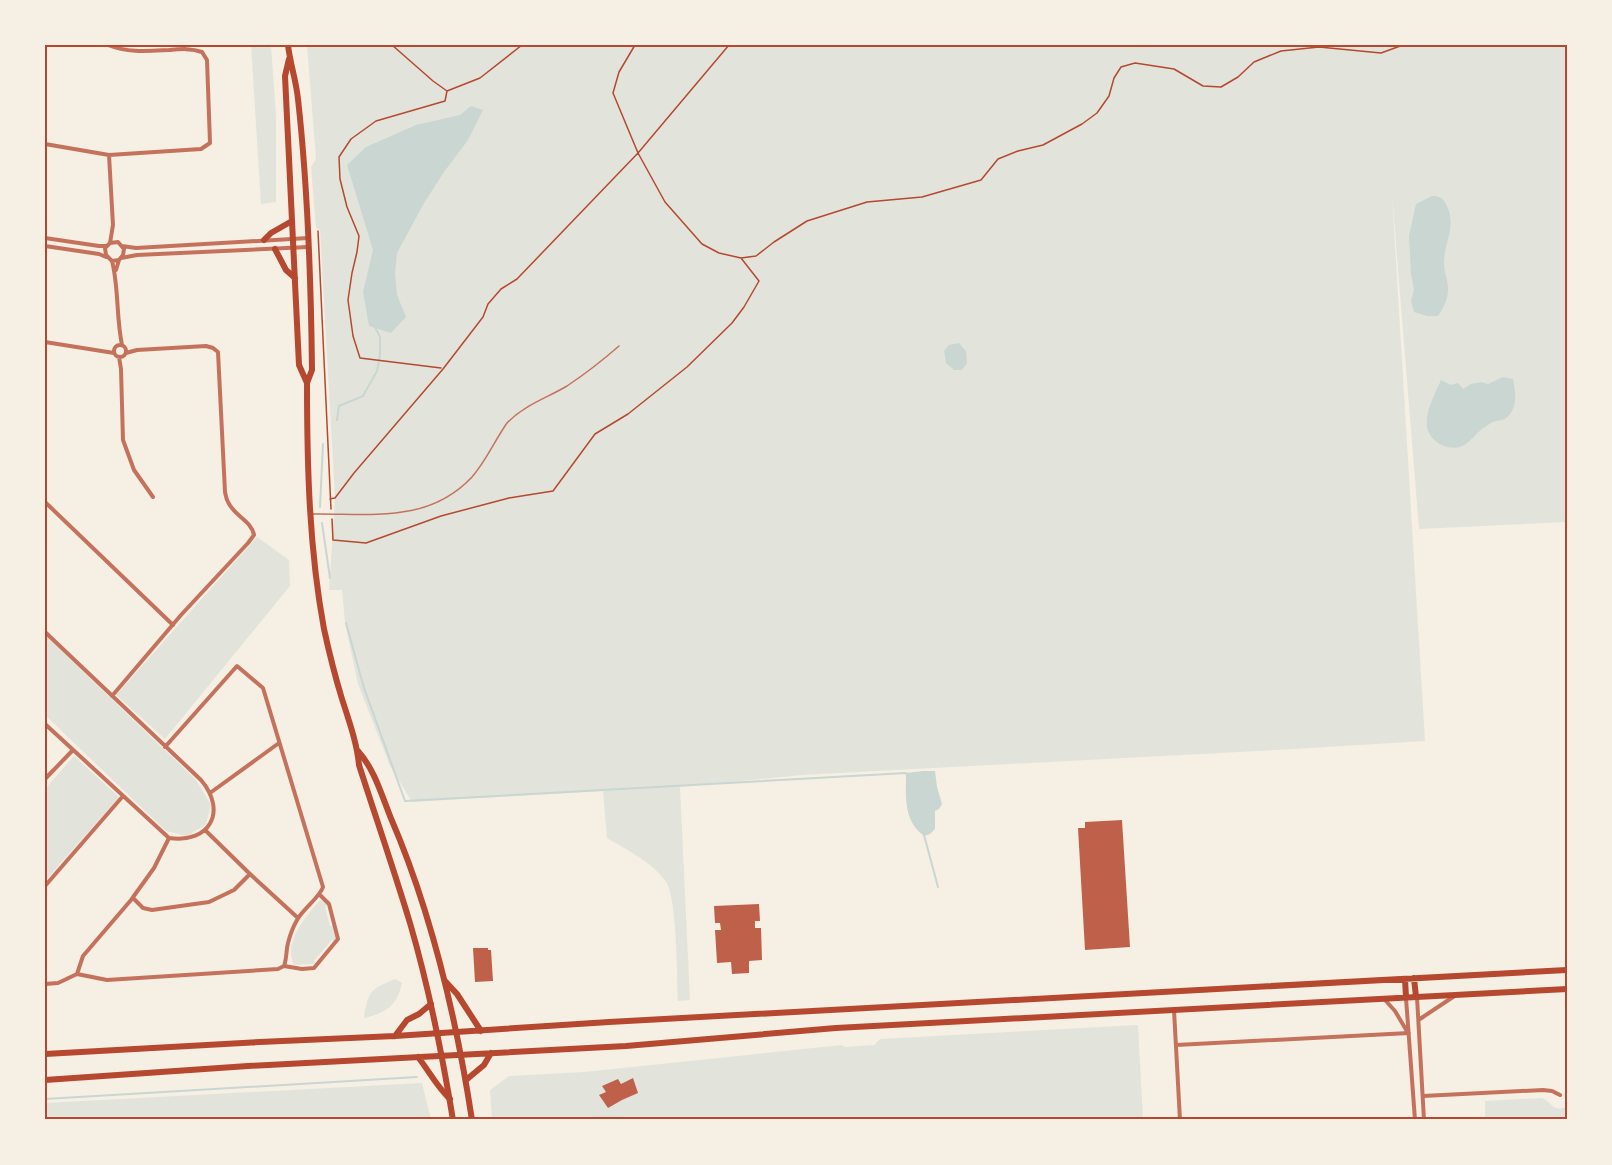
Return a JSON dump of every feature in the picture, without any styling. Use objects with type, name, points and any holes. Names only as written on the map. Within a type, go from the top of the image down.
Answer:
[{"type":"main road","points":[[288,45],[298,101],[308,238],[312,370],[307,383],[307,440],[317,580],[325,630],[338,686],[358,751],[359,765],[410,924],[431,1004],[453,1120]]},
{"type":"main road","points":[[289,59],[285,76],[292,239],[299,365],[307,383]]},
{"type":"main road","points":[[264,240],[271,233],[292,221]]},
{"type":"main road","points":[[275,249],[286,270],[295,278]]},
{"type":"main road","points":[[358,751],[368,763],[409,859],[428,919],[461,1054],[472,1120]]},
{"type":"main road","points":[[45,1054],[1567,970]]},
{"type":"main road","points":[[1414,978],[1416,997]]},
{"type":"main road","points":[[1405,979],[1406,997]]},
{"type":"main road","points":[[445,981],[457,994],[481,1031]]},
{"type":"main road","points":[[45,1080],[248,1066],[626,1046],[836,1028],[1567,989]]},
{"type":"main road","points":[[395,1036],[408,1020],[431,1004]]},
{"type":"main road","points":[[466,1080],[484,1065],[491,1053]]},
{"type":"main road","points":[[418,1057],[440,1089],[450,1099]]},
{"type":"street","points":[[45,144],[109,155],[201,149],[210,143],[207,60],[202,52],[193,49],[136,51],[117,49],[108,45]]},
{"type":"street","points":[[109,155],[113,225],[124,252],[116,274]]},
{"type":"street","points":[[107,257],[105,252],[113,225]]},
{"type":"street","points":[[45,238],[99,246],[118,242]]},
{"type":"street","points":[[122,246],[136,248],[308,238]]},
{"type":"street","points":[[45,246],[99,254],[112,261],[116,274],[123,440],[134,470],[153,497]]},
{"type":"street","points":[[112,261],[160,254],[308,247]]},
{"type":"street","points":[[45,342],[105,350],[206,346],[218,352],[225,492],[228,503],[253,529],[254,535],[248,543],[112,696]]},
{"type":"street","points":[[45,502],[173,625]]},
{"type":"street","points":[[45,632],[201,780],[215,805],[213,819],[204,831],[191,838],[180,840],[169,838],[45,724]]},
{"type":"street","points":[[165,747],[237,666],[263,688],[323,889],[298,918],[291,930],[284,966]]},
{"type":"street","points":[[210,793],[279,743]]},
{"type":"street","points":[[45,779],[72,751]]},
{"type":"street","points":[[45,886],[123,796]]},
{"type":"street","points":[[204,830],[298,918]]},
{"type":"street","points":[[77,974],[83,956],[133,898],[154,868],[169,838]]},
{"type":"street","points":[[133,898],[143,908],[152,910],[209,902],[234,890],[250,874]]},
{"type":"street","points":[[45,984],[58,983],[77,974],[107,980],[278,969],[284,966],[314,968],[337,941],[338,935],[330,906],[319,894]]},
{"type":"street","points":[[1419,1020],[1456,994]]},
{"type":"street","points":[[1406,997],[1414,1120]]},
{"type":"street","points":[[1416,997],[1424,1120]]},
{"type":"street","points":[[1385,999],[1409,1033]]},
{"type":"street","points":[[1174,1010],[1180,1120]]},
{"type":"street","points":[[1176,1045],[1409,1033]]},
{"type":"street","points":[[1423,1096],[1543,1090],[1560,1095]]},
{"type":"lane","points":[[311,514],[405,513],[443,500],[471,477],[503,428],[513,417],[535,402],[567,386],[619,346]]},
{"type":"path","points":[[392,45],[447,91]]},
{"type":"path","points":[[447,91],[480,78],[522,45]]},
{"type":"path","points":[[635,45],[619,72],[613,93],[638,153],[664,202],[702,244],[719,253],[741,258],[756,256],[807,221],[827,214],[867,202],[922,197],[981,180],[998,159],[1043,145],[1082,124],[1097,113],[1109,96],[1114,78],[1121,67],[1135,63],[1174,69],[1203,86],[1221,87],[1254,62],[1281,51],[1319,47],[1381,53],[1403,45]]},
{"type":"path","points":[[330,499],[335,498],[443,369],[483,317],[488,304],[501,289],[517,279],[638,153],[729,45]]},
{"type":"path","points":[[443,369],[360,358],[353,336],[348,300],[359,236],[347,207],[340,179],[339,157],[351,139],[376,121],[445,101],[447,91]]},
{"type":"path","points":[[318,231],[333,540],[366,543],[441,516],[509,498],[553,491],[595,434],[628,414],[687,367],[732,323],[759,281],[741,258]]},
{"type":"shaded area","points":[[251,45],[271,45],[276,116],[276,202],[261,204]]},
{"type":"shaded area","points":[[307,45],[1567,45],[1567,522],[1419,529],[1392,195],[1425,741],[802,775],[680,787],[690,1000],[678,1001],[676,938],[670,890],[654,868],[607,838],[603,791],[412,802],[390,766],[358,684],[345,623],[342,590],[329,590],[335,498],[320,230],[316,228],[311,167],[316,159]]},
{"type":"shaded area","points":[[471,106],[483,110],[468,140],[424,203],[397,253],[395,273],[397,295],[406,317],[391,333],[369,326],[363,292],[373,250],[347,165],[366,147],[416,125],[460,115]]},
{"type":"shaded area","points":[[1432,196],[1444,201],[1451,222],[1444,258],[1448,294],[1438,316],[1427,316],[1414,312],[1411,301],[1414,290],[1409,236],[1416,204]]},
{"type":"shaded area","points":[[959,343],[966,351],[967,363],[962,370],[954,370],[946,363],[944,351],[949,345]]},
{"type":"shaded area","points":[[1503,377],[1513,379],[1515,395],[1515,403],[1508,417],[1490,423],[1460,447],[1443,446],[1431,437],[1428,430],[1428,413],[1441,380],[1451,385],[1458,383],[1463,389],[1471,384],[1481,382],[1488,384]]},
{"type":"shaded area","points":[[257,537],[289,560],[290,586],[165,739],[116,695]]},
{"type":"shaded area","points":[[45,635],[196,780],[211,805],[206,824],[187,836],[166,831],[45,715]]},
{"type":"shaded area","points":[[74,756],[119,797],[45,881],[45,789]]},
{"type":"shaded area","points":[[935,771],[942,804],[935,811],[935,829],[924,836],[912,823],[907,808],[906,791],[906,773]]},
{"type":"shaded area","points":[[320,900],[327,906],[325,907],[330,926],[333,926],[336,938],[314,961],[315,963],[294,965],[291,948],[294,939],[303,922]]},
{"type":"shaded area","points":[[395,979],[402,983],[394,1003],[385,1010],[365,1018],[367,1002],[372,992]]},
{"type":"shaded area","points":[[1138,1025],[1143,1120],[492,1120],[490,1090],[509,1076],[584,1072],[842,1045],[845,1047],[874,1045],[880,1039]]},
{"type":"shaded area","points":[[422,1083],[431,1120],[45,1120],[45,1103]]},
{"type":"shaded area","points":[[1542,1098],[1555,1108],[1567,1107],[1567,1120],[1485,1120],[1485,1101]]},
{"type":"building","points":[[1122,820],[1130,947],[1085,950],[1078,828],[1085,828],[1085,822]]},
{"type":"building","points":[[759,904],[760,921],[755,921],[755,928],[761,928],[762,960],[749,961],[749,973],[732,974],[731,962],[717,963],[715,930],[721,930],[720,923],[715,923],[714,906]]},
{"type":"building","points":[[473,948],[491,950],[493,981],[475,982]]},
{"type":"building","points":[[633,1078],[638,1093],[608,1108],[599,1095],[606,1092],[602,1086],[618,1079],[621,1084]]},
{"type":"waterway","points":[[337,420],[339,406],[363,396],[377,371],[380,337],[375,327]]},
{"type":"waterway","points":[[320,507],[323,444]]},
{"type":"waterway","points":[[322,523],[330,578]]},
{"type":"waterway","points":[[346,623],[364,688],[405,801],[906,773],[907,775]]},
{"type":"waterway","points":[[924,835],[938,887]]},
{"type":"waterway","points":[[45,1099],[417,1077]]}]
